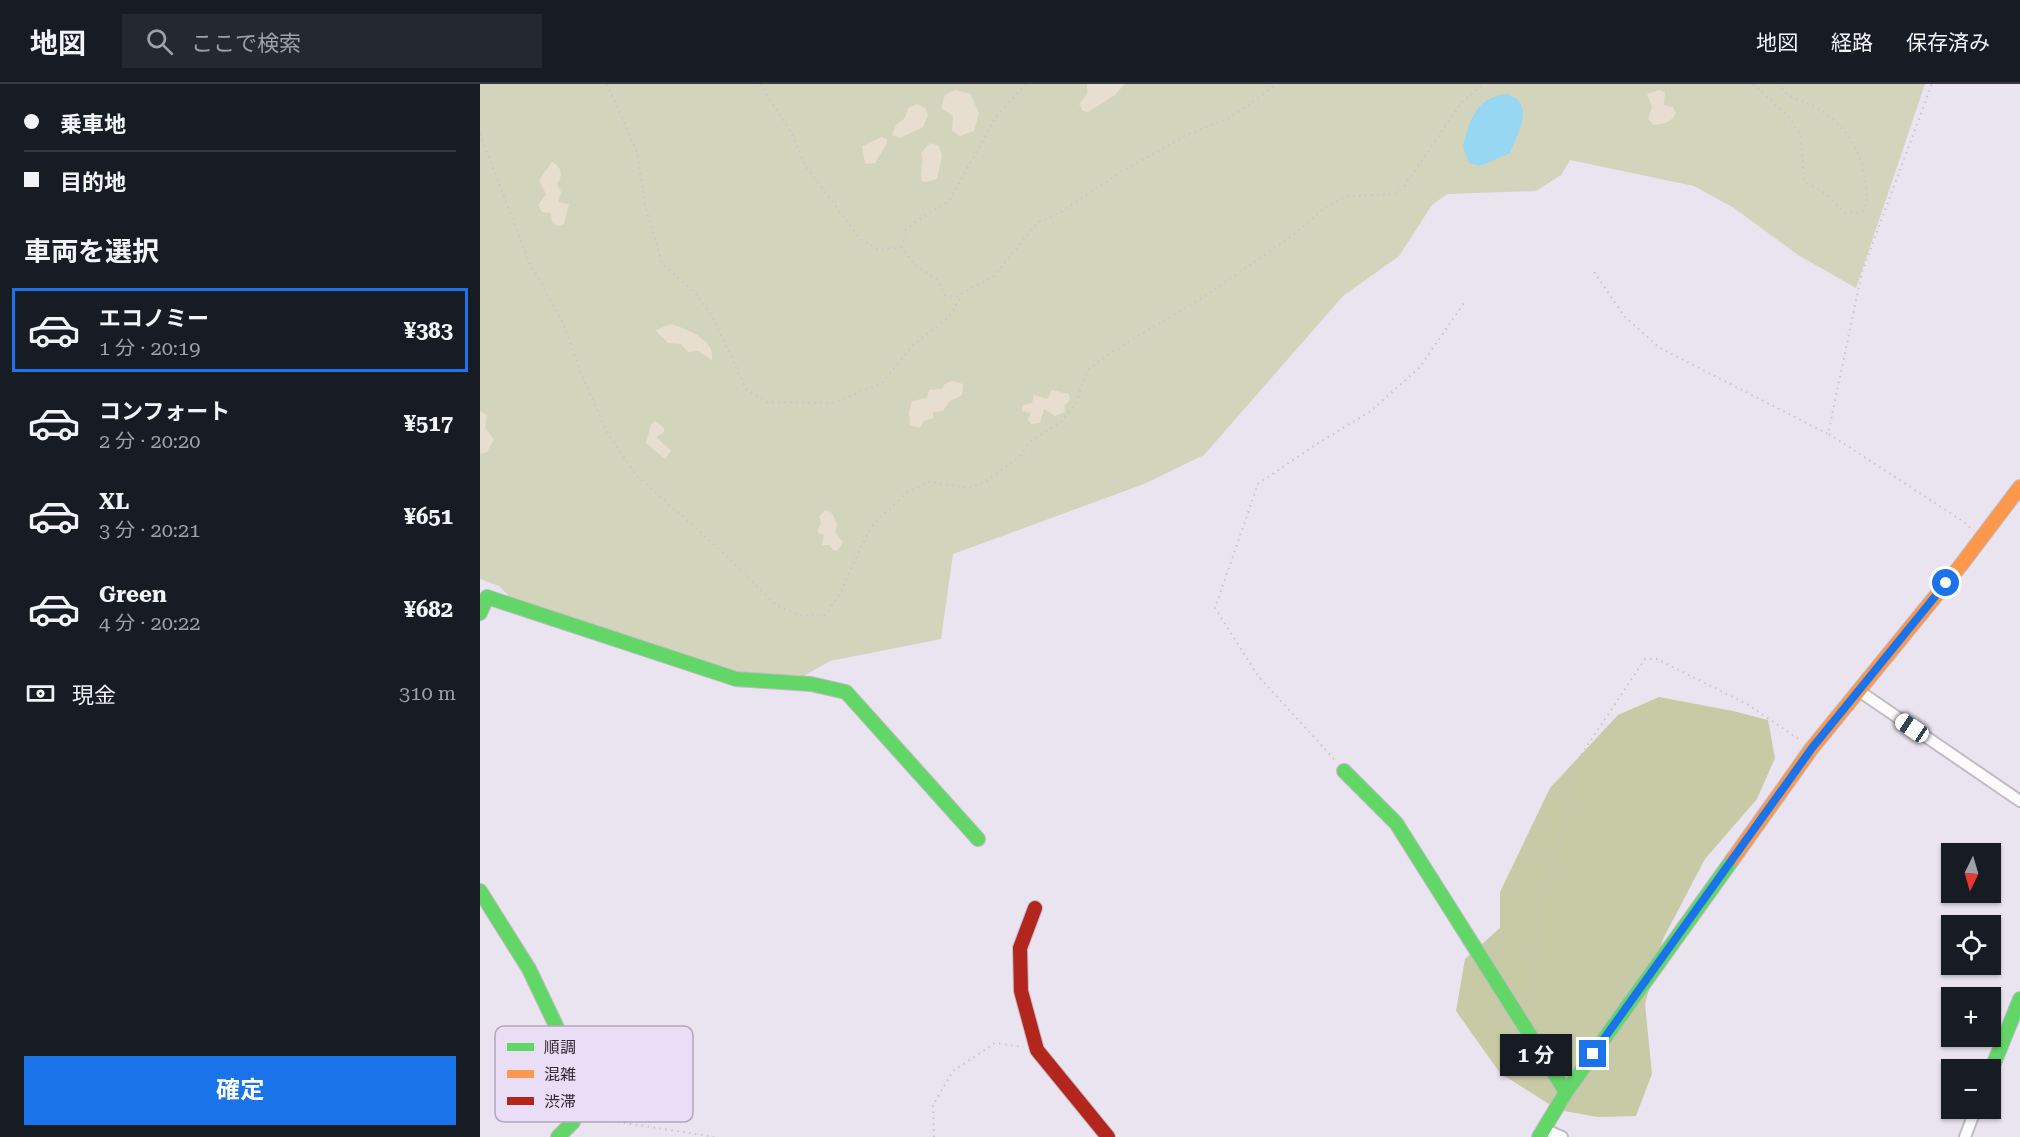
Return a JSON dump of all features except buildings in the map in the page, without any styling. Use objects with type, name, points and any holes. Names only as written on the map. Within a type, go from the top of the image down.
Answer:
[{"type":"street","points":[[1562,1137],[1541,1133],[1566,1092],[1812,748],[1979,542],[2020,487]]},
{"type":"street","points":[[480,613],[487,597],[736,679],[811,684],[846,692],[978,839]]},
{"type":"street","points":[[1859,691],[2020,801]]},
{"type":"street","points":[[1344,771],[1396,823],[1566,1092]]},
{"type":"street","points":[[480,891],[485,909],[529,969],[556,1026]]},
{"type":"street","points":[[1035,908],[1020,948],[1022,991],[1037,1050],[1108,1137]]},
{"type":"street","points":[[1996,1059],[2020,999]]},
{"type":"street","points":[[1965,1137],[1972,1119]]},
{"type":"street","points":[[558,1137],[573,1122]]},
{"type":"path","points":[[607,84],[637,153],[646,209],[662,263],[696,294],[712,316],[746,389],[767,402],[832,403],[881,384],[913,345],[950,316],[962,294]]},
{"type":"path","points":[[760,84],[791,132],[804,165],[860,239],[879,250],[902,247]]},
{"type":"path","points":[[1026,84],[996,117],[950,201],[905,230],[902,247],[914,264],[936,279],[945,295],[956,297],[994,276],[1038,222],[1062,212],[1120,172],[1188,134],[1230,118],[1277,84]]},
{"type":"path","points":[[480,134],[528,262],[563,324],[582,376],[607,432],[637,476],[728,557],[776,605],[800,615],[824,616],[841,592],[862,544],[874,524],[907,492],[929,482],[970,488],[988,480],[1019,457],[1031,441],[1062,421],[1077,401],[1083,378],[1090,368],[1112,352],[1208,294],[1289,238],[1326,207],[1347,196],[1374,193],[1395,194],[1404,186],[1462,102],[1484,84]]},
{"type":"path","points":[[1753,84],[1789,117],[1801,136],[1804,181],[1826,194],[1845,213],[1862,212],[1866,203],[1866,183],[1860,155],[1853,141],[1827,115],[1784,93],[1779,84]]},
{"type":"path","points":[[1828,434],[1862,272],[1932,84]]},
{"type":"path","points":[[1594,272],[1625,316],[1660,348],[1828,434],[1967,524],[1979,542]]},
{"type":"path","points":[[1344,771],[1258,676],[1215,608],[1258,484],[1371,411],[1420,367],[1466,300]]},
{"type":"path","points":[[1530,1008],[1542,903],[1581,755],[1645,659],[1657,659],[1747,704],[1812,748]]},
{"type":"path","points":[[934,1137],[933,1105],[953,1071],[995,1043],[1037,1050]]},
{"type":"path","points":[[618,1122],[715,1137]]},
{"type":"green space","points":[[480,84],[1925,84],[1856,288],[1798,255],[1734,208],[1694,186],[1570,160],[1561,175],[1536,191],[1447,194],[1432,205],[1399,256],[1343,296],[1204,455],[1144,484],[953,554],[941,639],[830,661],[802,677],[735,674],[521,608],[499,586],[480,579]]},
{"type":"green space","points":[[1659,697],[1768,720],[1775,758],[1757,799],[1705,859],[1663,939],[1645,1004],[1652,1074],[1636,1116],[1598,1117],[1558,1110],[1500,1073],[1456,1011],[1465,959],[1500,928],[1500,892],[1550,788],[1618,715]]},
{"type":"sand","points":[[1087,84],[1125,84],[1115,95],[1088,112],[1083,111],[1079,104],[1087,94]]},
{"type":"sand","points":[[955,90],[971,94],[979,114],[974,131],[960,136],[952,131],[953,116],[941,108],[945,95]]},
{"type":"sand","points":[[1659,90],[1665,92],[1664,105],[1673,107],[1676,113],[1667,122],[1654,125],[1648,119],[1652,107],[1647,94]]},
{"type":"sand","points":[[917,104],[925,108],[928,115],[923,127],[900,138],[892,135],[896,125],[905,118],[908,108]]},
{"type":"sand","points":[[882,137],[887,139],[887,143],[875,163],[865,164],[862,146]]},
{"type":"sand","points":[[930,143],[939,146],[942,155],[937,179],[926,182],[922,181],[921,177],[921,153]]},
{"type":"sand","points":[[552,162],[558,166],[560,172],[557,184],[561,192],[558,202],[569,204],[564,224],[559,226],[552,223],[551,213],[542,212],[538,205],[546,194],[539,180]]},
{"type":"sand","points":[[671,324],[692,332],[705,341],[710,347],[712,360],[698,351],[688,352],[681,344],[668,343],[656,330]]},
{"type":"sand","points":[[952,381],[963,384],[962,395],[950,401],[943,411],[933,412],[933,418],[924,421],[920,428],[910,425],[909,412],[912,401],[927,398],[929,390],[942,389],[945,384]]},
{"type":"sand","points":[[1052,390],[1069,394],[1070,400],[1064,406],[1065,412],[1055,416],[1044,409],[1040,423],[1031,424],[1028,419],[1031,413],[1022,411],[1023,405],[1032,403],[1034,395],[1047,399]]},
{"type":"sand","points":[[480,411],[487,415],[485,428],[494,439],[487,452],[480,454]]},
{"type":"sand","points":[[655,421],[664,428],[664,432],[656,437],[671,451],[665,459],[646,443],[651,424]]},
{"type":"sand","points":[[825,510],[832,513],[837,524],[835,532],[843,542],[838,550],[834,551],[829,545],[822,545],[824,535],[817,532],[821,522],[819,517]]},
{"type":"water","points":[[1507,94],[1521,104],[1523,112],[1520,128],[1510,153],[1480,166],[1469,163],[1463,147],[1472,119],[1488,99]]},
{"type":"traffic: fast","points":[[480,613],[487,597],[736,679],[811,684],[846,692],[978,839]]},
{"type":"traffic: fast","points":[[1344,771],[1396,823],[1566,1092]]},
{"type":"traffic: fast","points":[[1539,1137],[1566,1092],[1733,859]]},
{"type":"traffic: fast","points":[[480,891],[529,969],[556,1026]]},
{"type":"traffic: fast","points":[[1996,1059],[2020,999]]},
{"type":"traffic: fast","points":[[558,1137],[573,1122]]},
{"type":"traffic: slow","points":[[1733,859],[1812,748],[1961,565],[2020,487]]},
{"type":"traffic: jam","points":[[1035,908],[1020,948],[1021,991],[1037,1050],[1108,1137]]},
{"type":"route","points":[[1593,1054],[1812,748],[1946,583]]}]
